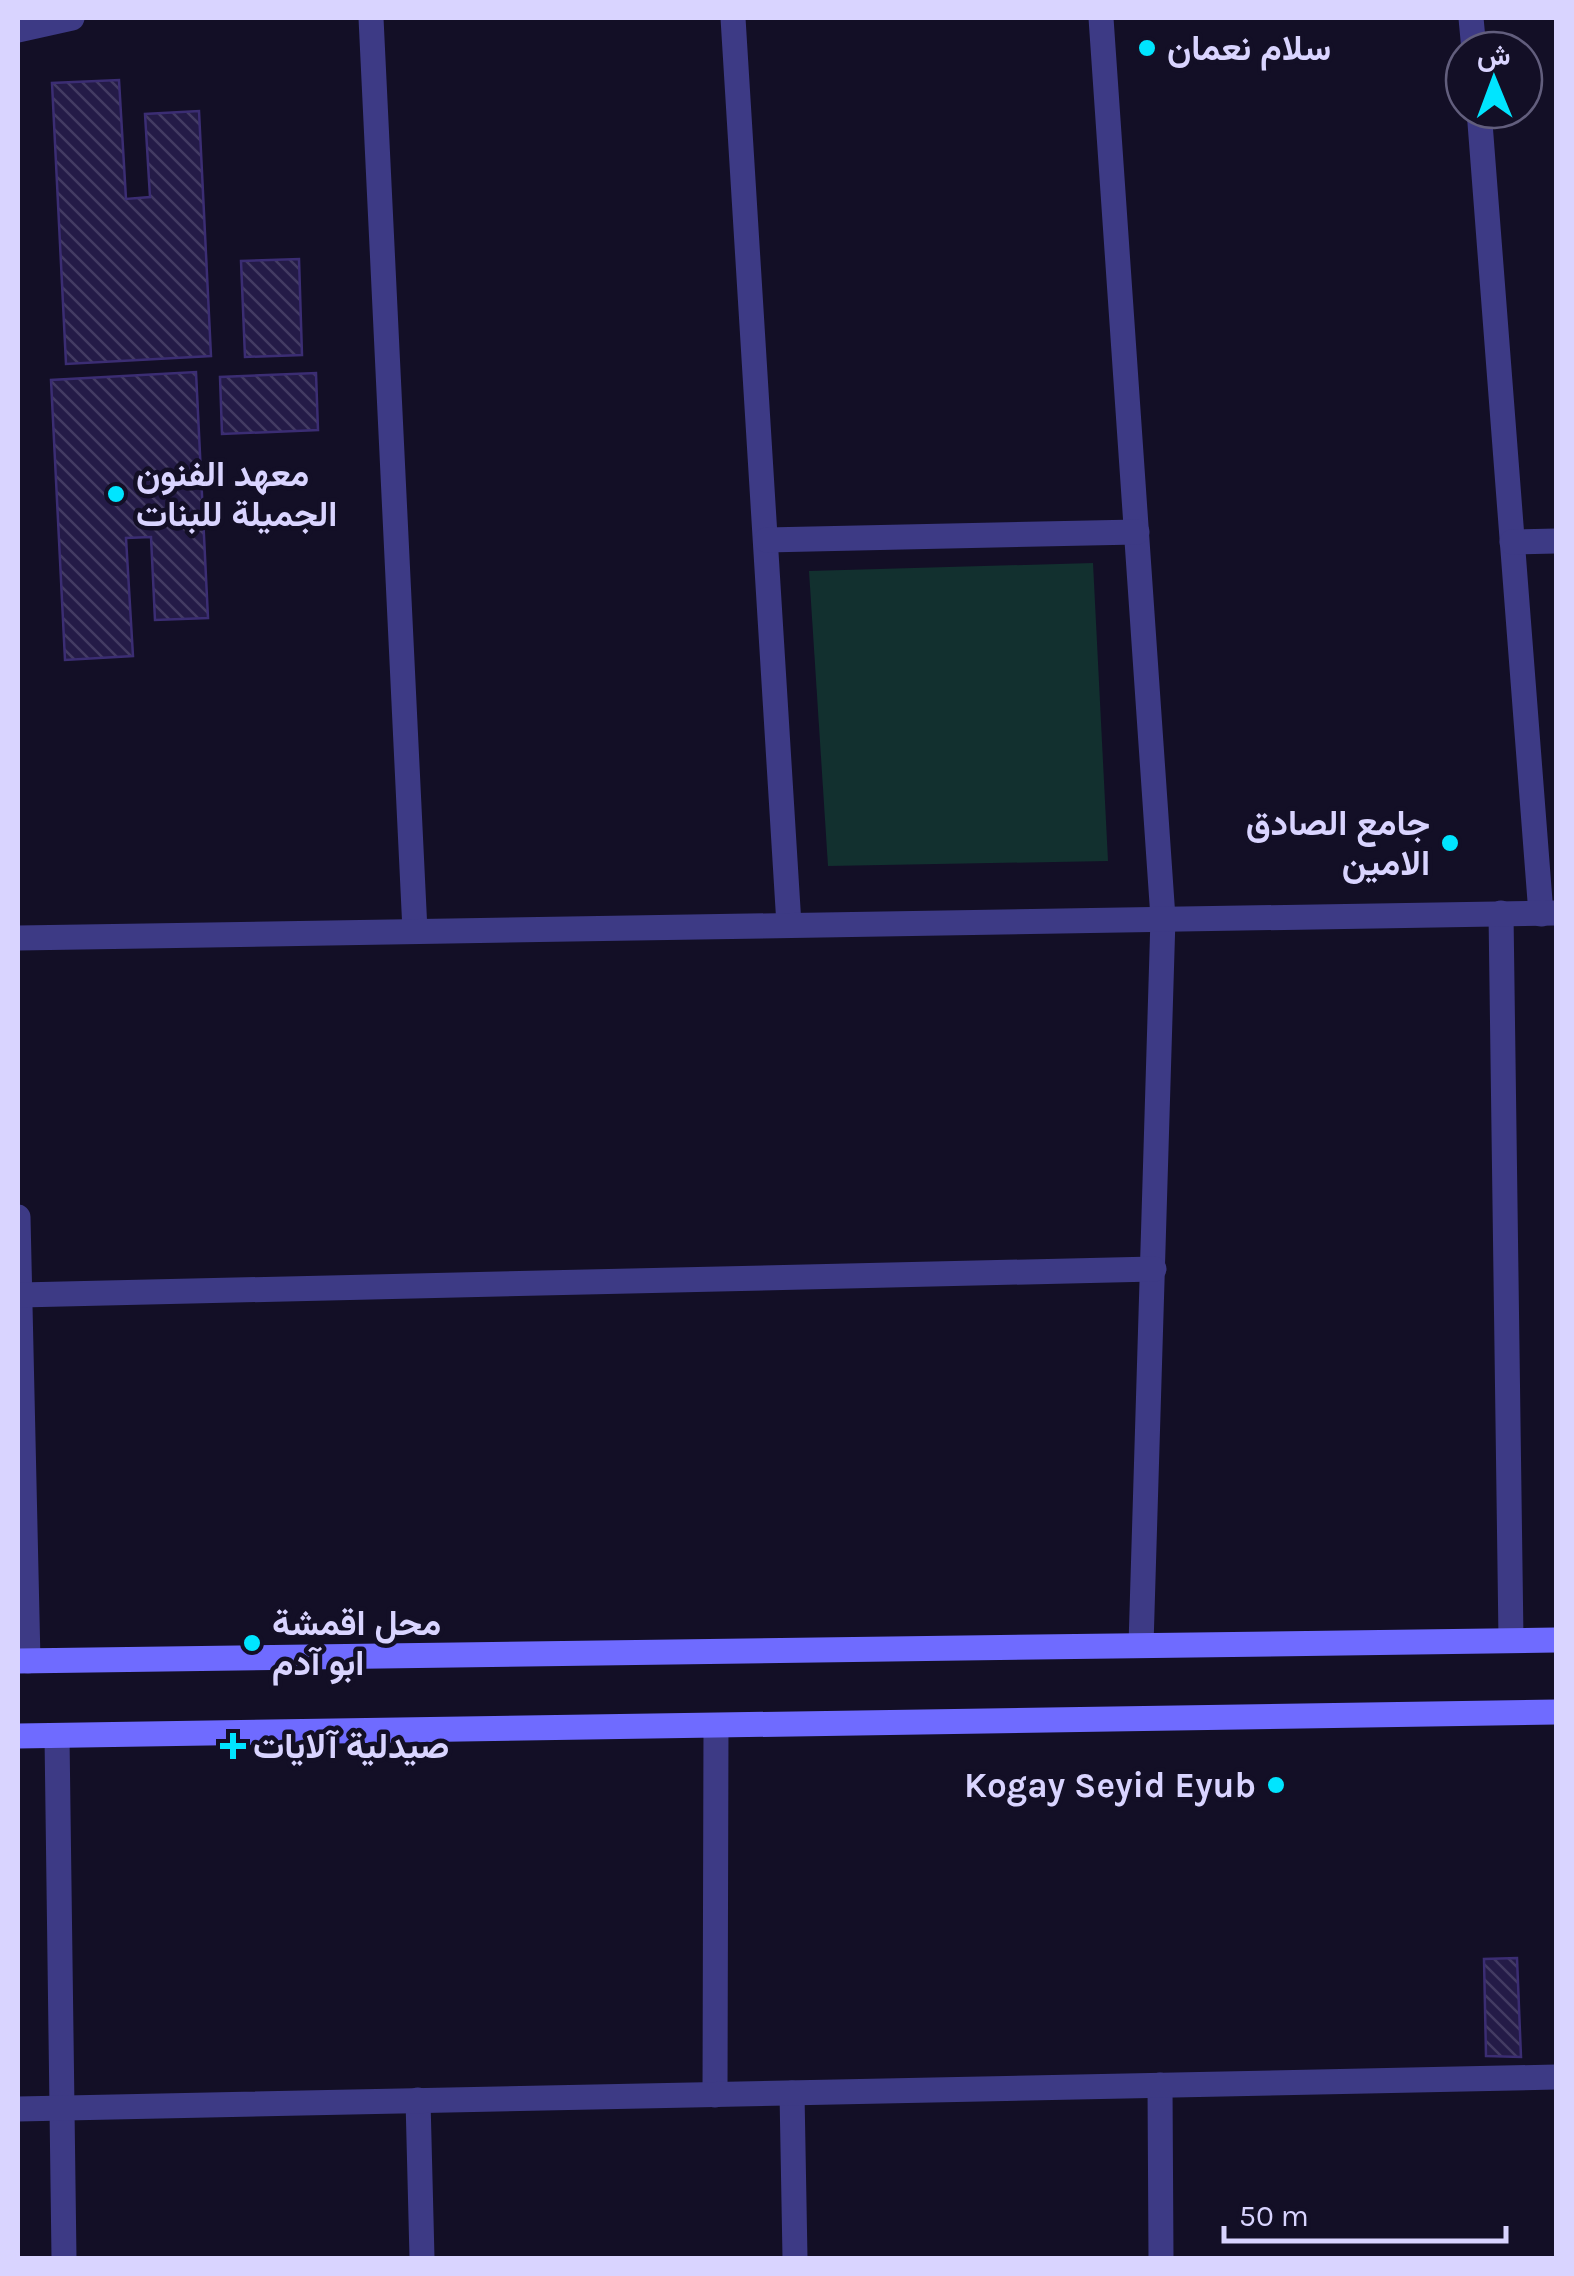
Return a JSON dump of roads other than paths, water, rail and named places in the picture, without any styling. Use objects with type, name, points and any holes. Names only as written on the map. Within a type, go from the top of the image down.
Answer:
[{"type":"main road","points":[[23,1661],[1556,1640]]},
{"type":"main road","points":[[18,1736],[1556,1712]]},
{"type":"street","points":[[18,30],[72,18]]},
{"type":"street","points":[[371,18],[415,931]]},
{"type":"street","points":[[734,18],[789,924]]},
{"type":"street","points":[[1102,18],[1163,918],[1142,1645]]},
{"type":"street","points":[[18,938],[1549,914],[1512,542],[1480,130]]},
{"type":"street","points":[[766,540],[1137,532]]},
{"type":"street","points":[[1512,542],[1556,542]]},
{"type":"street","points":[[1501,913],[1511,1640]]},
{"type":"street","points":[[18,1217],[23,1661]]},
{"type":"street","points":[[20,1295],[1154,1269]]},
{"type":"street","points":[[715,2094],[716,1726]]},
{"type":"street","points":[[56,1736],[64,2258]]},
{"type":"street","points":[[18,2109],[1556,2077]]},
{"type":"street","points":[[1160,2085],[1161,2258]]},
{"type":"street","points":[[792,2092],[795,2258]]},
{"type":"street","points":[[418,2100],[422,2258]]},
{"type":"place","name":"سلام نعمان","points":[[1147,48]]},
{"type":"place","name":"معهد الفنون الجميلة للبنات","points":[[116,494]]},
{"type":"place","name":"جامع الصادق الامين","points":[[1450,843]]},
{"type":"place","name":"محل اقمشة ابو آدم","points":[[252,1643]]},
{"type":"place","name":"صيدلية آلايات","points":[[233,1746]]},
{"type":"place","name":"Kogay Seyid Eyub","points":[[1276,1785]]}]
